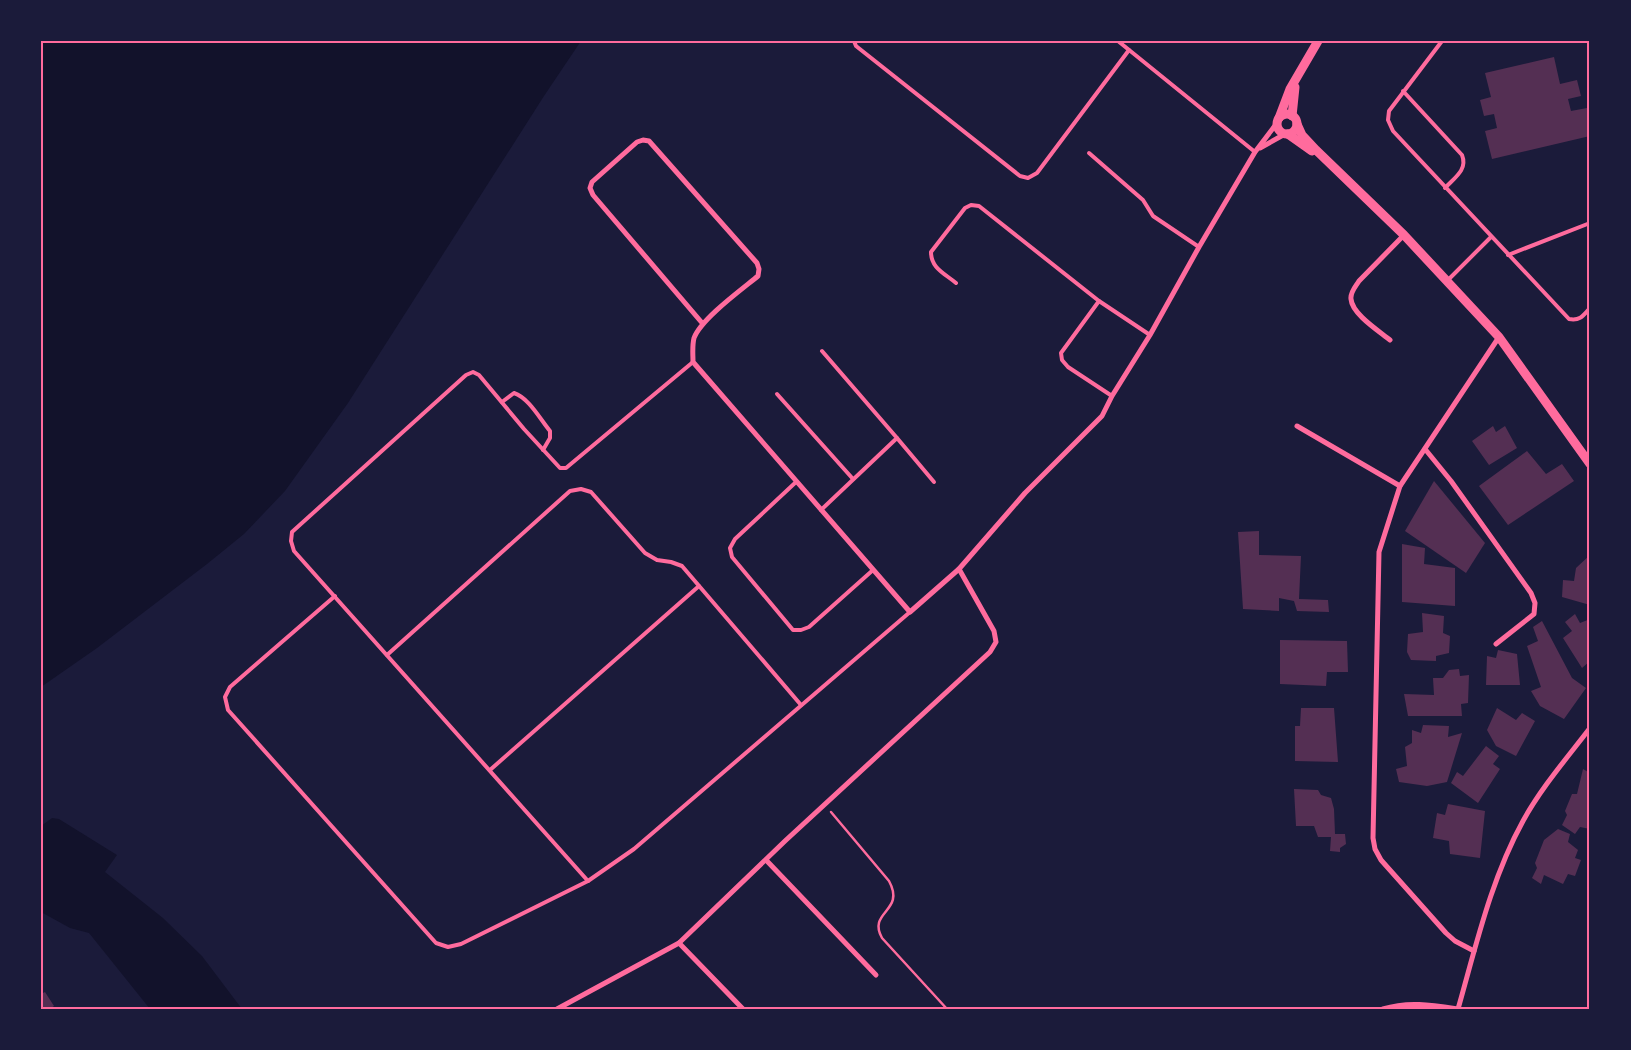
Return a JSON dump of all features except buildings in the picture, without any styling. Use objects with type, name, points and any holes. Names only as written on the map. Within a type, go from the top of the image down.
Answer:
[{"type":"street","points":[[1318,41],[1285,100],[1278,120],[1280,131],[1325,160]]},
{"type":"street","points":[[1255,152],[1294,130],[1293,98],[1298,77]]},
{"type":"street","points":[[703,324],[593,195],[590,188],[592,182],[637,142],[643,140],[649,142],[757,263],[759,269],[758,276],[703,324],[695,337],[692,348],[693,362],[910,612],[959,569],[1025,493],[1102,416],[1255,152],[1284,114],[1294,120],[1306,140],[1404,235],[1499,337],[1590,464]]},
{"type":"street","points":[[1390,340],[1362,318],[1355,309],[1351,299],[1353,289],[1404,235]]},
{"type":"street","points":[[1474,951],[1446,934],[1381,860],[1375,849],[1373,838],[1379,552],[1400,486],[1499,337]]},
{"type":"street","points":[[1297,426],[1400,486]]},
{"type":"street","points":[[1424,449],[1472,509],[1531,593],[1535,603],[1534,614],[1496,644]]},
{"type":"street","points":[[557,1009],[564,1007],[679,943],[990,652],[996,642],[994,631],[959,569]]},
{"type":"street","points":[[1383,1009],[1418,1003],[1458,1009],[1490,900],[1523,820],[1551,779],[1590,728]]},
{"type":"street","points":[[766,860],[876,975]]},
{"type":"street","points":[[679,943],[744,1009]]},
{"type":"lane","points":[[854,41],[856,46],[1020,176],[1028,178],[1037,173],[1129,50]]},
{"type":"lane","points":[[1118,41],[1255,152]]},
{"type":"lane","points":[[1442,41],[1389,111],[1388,120],[1393,131],[1569,319],[1577,320],[1590,308]]},
{"type":"lane","points":[[1403,91],[1462,155],[1464,161],[1463,168],[1445,188]]},
{"type":"lane","points":[[1088,153],[1143,200],[1153,216],[1199,247]]},
{"type":"lane","points":[[956,283],[935,267],[931,260],[931,252],[964,208],[972,205],[979,206],[1099,301],[1150,335]]},
{"type":"lane","points":[[1508,255],[1590,223]]},
{"type":"lane","points":[[1447,281],[1492,237]]},
{"type":"lane","points":[[1099,301],[1061,353],[1062,360],[1068,367],[1112,396]]},
{"type":"lane","points":[[822,351],[934,482]]},
{"type":"lane","points":[[588,881],[294,551],[291,541],[292,532],[466,375],[473,372],[479,375],[560,468],[566,468],[572,465],[693,362]]},
{"type":"lane","points":[[502,402],[514,394],[521,396],[550,431],[550,438],[543,450]]},
{"type":"lane","points":[[777,394],[853,479]]},
{"type":"lane","points":[[821,510],[897,438]]},
{"type":"lane","points":[[796,482],[735,539],[730,548],[732,557],[793,630],[810,627],[872,570]]},
{"type":"lane","points":[[386,655],[570,491],[581,489],[592,492],[645,553],[656,560],[682,566],[801,705]]},
{"type":"lane","points":[[490,770],[699,586]]},
{"type":"lane","points":[[335,596],[230,687],[225,697],[228,710],[436,943],[448,947],[461,944],[588,881],[634,849],[910,612]]},
{"type":"path","points":[[825,805],[890,881],[895,894],[894,902],[880,919],[878,925],[882,938],[947,1009]]},
{"type":"shaded area","points":[[41,41],[581,41],[348,403],[285,491],[244,534],[207,564],[97,648],[41,687]]},
{"type":"shaded area","points":[[52,818],[59,819],[117,855],[105,872],[163,918],[202,956],[242,1009],[150,1009],[89,933],[70,928],[41,912],[41,826]]}]
